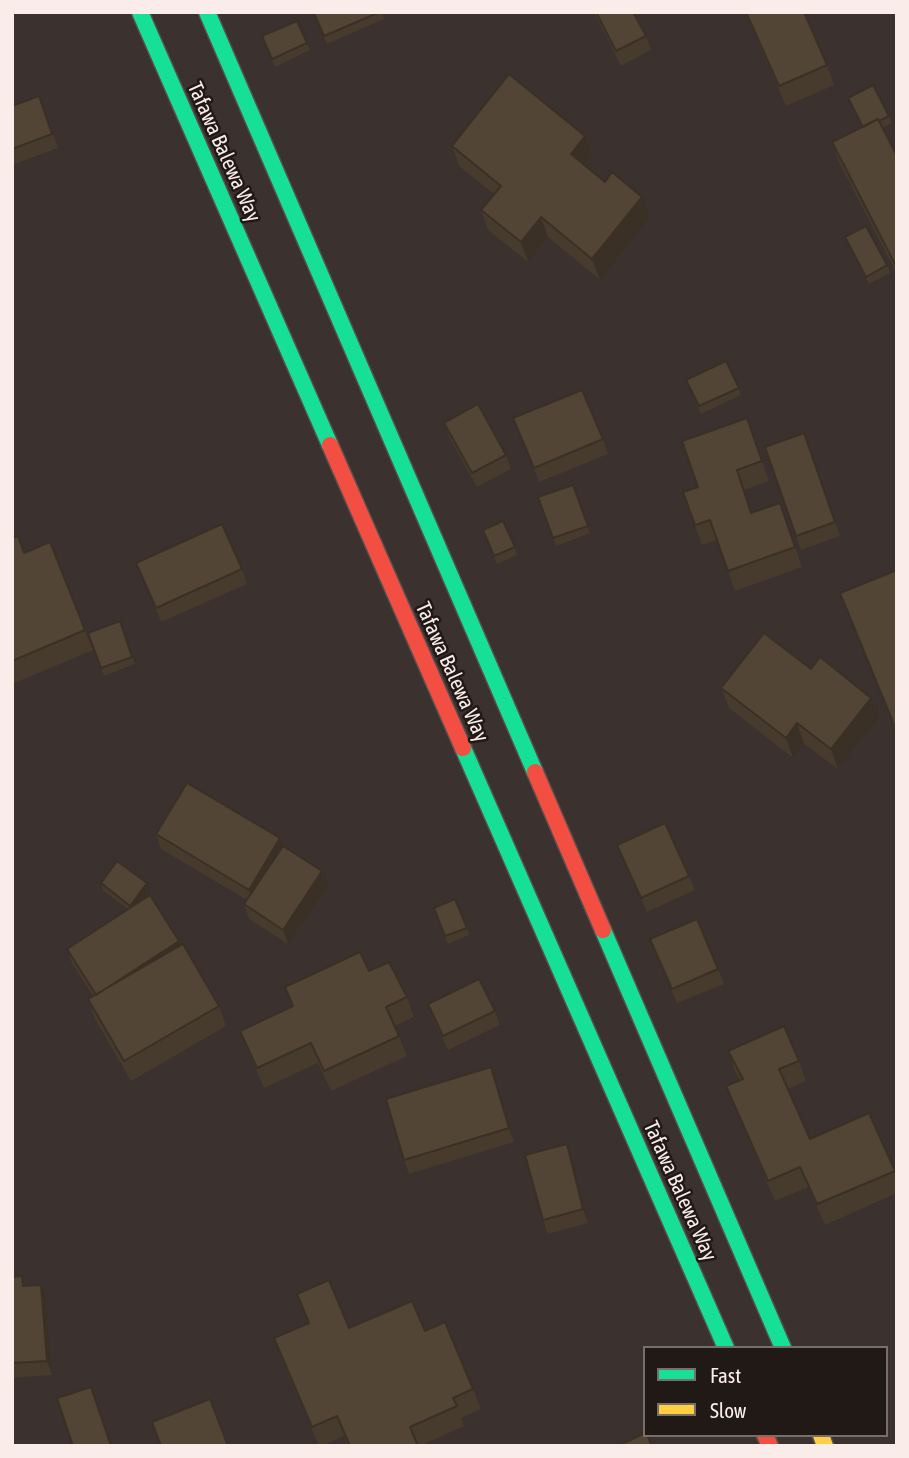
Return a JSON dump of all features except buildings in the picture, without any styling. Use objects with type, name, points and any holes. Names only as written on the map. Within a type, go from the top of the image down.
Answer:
[{"type":"main road","name":"Tafawa Balewa Way","points":[[140,12],[725,1346]]},
{"type":"main road","name":"Tafawa Balewa Way","points":[[206,12],[782,1346]]},
{"type":"traffic: fast","points":[[140,12],[330,445]]},
{"type":"traffic: fast","points":[[207,12],[535,772]]},
{"type":"traffic: fast","points":[[463,748],[725,1346]]},
{"type":"traffic: fast","points":[[603,930],[782,1346]]},
{"type":"traffic: slow","points":[[822,1437],[825,1446]]},
{"type":"traffic: jam","points":[[330,445],[463,748]]},
{"type":"traffic: jam","points":[[535,772],[603,930]]},
{"type":"traffic: jam","points":[[766,1437],[770,1446]]}]
